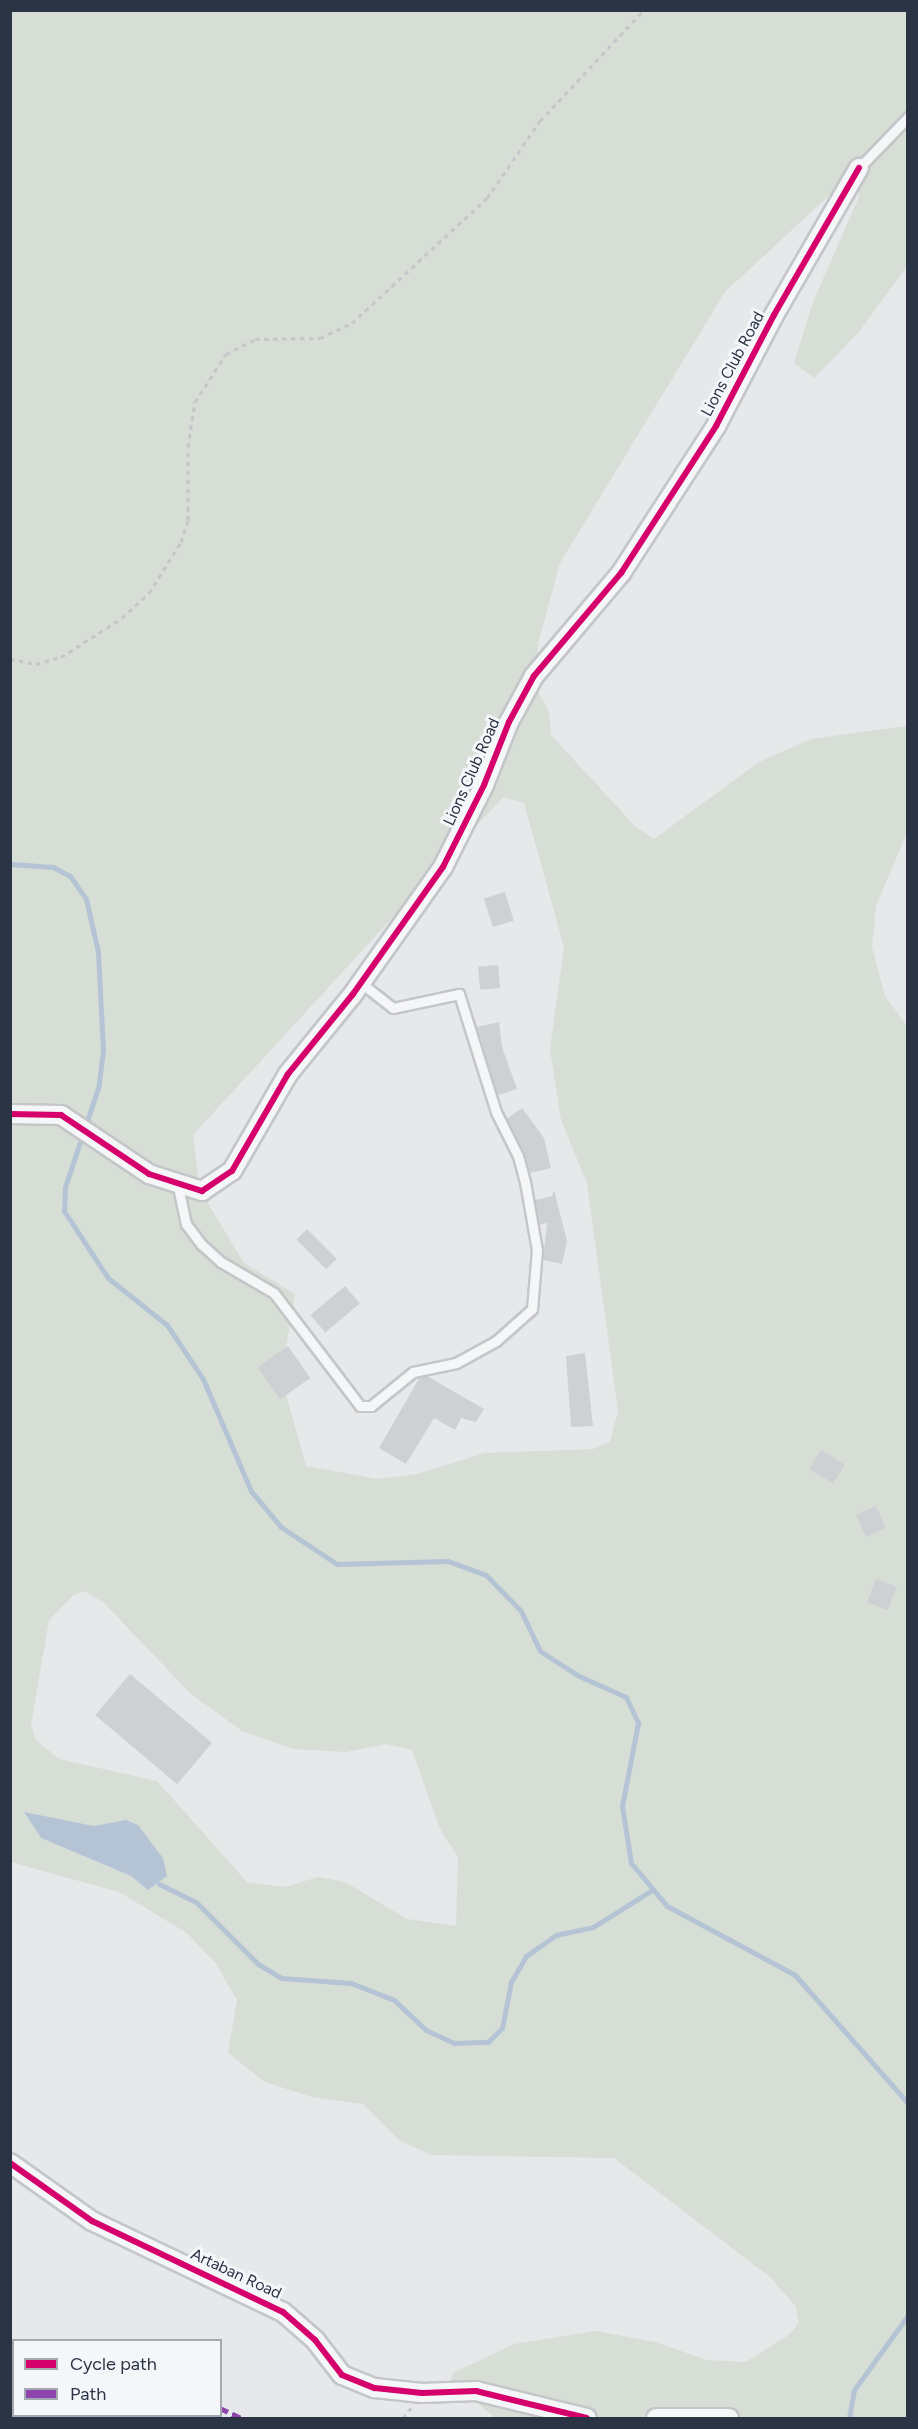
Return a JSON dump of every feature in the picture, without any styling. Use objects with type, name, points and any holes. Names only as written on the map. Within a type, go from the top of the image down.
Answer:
[{"type":"street","name":"Lions Club Road","points":[[10,1114],[61,1115],[149,1174],[202,1191],[232,1171],[288,1074],[361,983],[443,867],[484,785],[509,722],[534,676],[621,573],[716,426],[774,315],[859,168]]},
{"type":"street","name":"Artaban Road","points":[[10,2163],[92,2220],[283,2312],[315,2340],[342,2375],[386,2389],[422,2393],[476,2391],[587,2418]]},
{"type":"street","points":[[656,2418],[729,2418]]},
{"type":"lane","points":[[859,168],[908,117]]},
{"type":"lane","points":[[177,1182],[186,1224],[201,1245],[221,1262],[274,1293],[360,1406],[370,1406],[413,1372],[456,1363],[496,1341],[532,1308],[537,1250],[525,1182],[518,1156],[496,1112],[459,994],[393,1008],[361,983]]},
{"type":"path","points":[[10,659],[36,664],[61,657],[122,618],[148,593],[181,542],[188,520],[188,447],[195,402],[226,354],[255,339],[320,338],[352,323],[487,198],[540,121],[644,10]]},
{"type":"shaded area","points":[[10,11],[907,11],[907,266],[859,332],[814,378],[794,363],[813,302],[858,199],[862,165],[725,292],[560,563],[538,644],[534,685],[549,711],[551,735],[635,826],[654,839],[759,762],[811,739],[907,726],[907,833],[876,906],[872,947],[885,996],[908,1027],[907,2418],[495,2418],[451,2380],[453,2373],[514,2344],[596,2331],[655,2342],[707,2360],[746,2362],[790,2334],[799,2323],[796,2307],[770,2277],[614,2158],[431,2155],[399,2140],[363,2104],[312,2097],[265,2082],[228,2053],[237,2000],[216,1964],[187,1933],[119,1892],[11,1862]],"holes":[[[503,797],[524,803],[564,947],[550,1049],[561,1120],[587,1183],[618,1411],[610,1442],[593,1449],[485,1453],[417,1474],[378,1479],[306,1466],[286,1394],[286,1347],[295,1294],[244,1263],[200,1190],[193,1135]],[[85,1591],[104,1603],[191,1694],[242,1731],[293,1749],[346,1752],[386,1744],[412,1750],[440,1829],[458,1857],[456,1926],[407,1919],[345,1882],[318,1877],[285,1887],[247,1882],[157,1781],[59,1759],[36,1740],[31,1725],[49,1620],[73,1595]],[[24,1813],[94,1826],[148,1890],[131,1876],[41,1838]]]},
{"type":"shaded area","points":[[10,2363],[12,2417],[88,2418],[11,2418]]},
{"type":"water","points":[[24,1812],[94,1826],[126,1820],[138,1825],[163,1858],[167,1876],[148,1890],[131,1876],[41,1838]]},
{"type":"building","points":[[505,892],[514,921],[493,927],[484,898]]},
{"type":"building","points":[[498,965],[500,988],[480,990],[478,967]]},
{"type":"building","points":[[499,1022],[502,1047],[517,1089],[498,1095],[477,1027]]},
{"type":"building","points":[[522,1108],[544,1138],[551,1168],[530,1173],[507,1119]]},
{"type":"building","points":[[554,1190],[567,1241],[562,1264],[543,1260],[547,1223],[539,1225],[535,1200],[552,1196]]},
{"type":"building","points":[[307,1229],[337,1259],[326,1269],[296,1240]]},
{"type":"building","points":[[345,1286],[360,1304],[325,1333],[311,1315]]},
{"type":"building","points":[[288,1346],[310,1378],[280,1399],[258,1367]]},
{"type":"building","points":[[585,1353],[593,1426],[571,1427],[566,1356]]},
{"type":"building","points":[[427,1376],[484,1409],[476,1422],[461,1418],[455,1430],[434,1418],[406,1464],[379,1448],[420,1377]]},
{"type":"building","points":[[821,1450],[845,1465],[833,1483],[809,1469]]},
{"type":"building","points":[[876,1506],[886,1528],[866,1537],[856,1515]]},
{"type":"building","points":[[876,1579],[897,1587],[888,1610],[867,1602]]},
{"type":"building","points":[[130,1674],[212,1743],[177,1784],[95,1715]]},
{"type":"waterway","points":[[10,864],[53,867],[70,876],[86,899],[98,952],[103,1050],[99,1085],[65,1187],[64,1211],[108,1278],[167,1325],[203,1379],[251,1491],[281,1527],[337,1564],[448,1561],[486,1575],[521,1611],[540,1651],[579,1676],[626,1697],[638,1723],[622,1806],[631,1863],[667,1906],[795,1975],[908,2103]]},
{"type":"waterway","points":[[159,1884],[196,1902],[258,1964],[281,1978],[351,1983],[394,2000],[426,2030],[454,2043],[488,2042],[502,2028],[511,1982],[526,1956],[556,1935],[593,1927],[652,1890]]},
{"type":"waterway","points":[[849,2418],[854,2390],[908,2315]]},
{"type":"marked path","points":[[222,2409],[241,2418]]},
{"type":"cycle path","points":[[10,1114],[61,1115],[149,1174],[202,1191],[232,1171],[288,1074],[353,994],[443,867],[484,785],[509,722],[534,676],[621,573],[716,426],[774,315],[859,168]]},
{"type":"cycle path","points":[[10,2163],[92,2221],[283,2312],[315,2340],[342,2375],[375,2388],[422,2393],[476,2391],[587,2418]]}]
